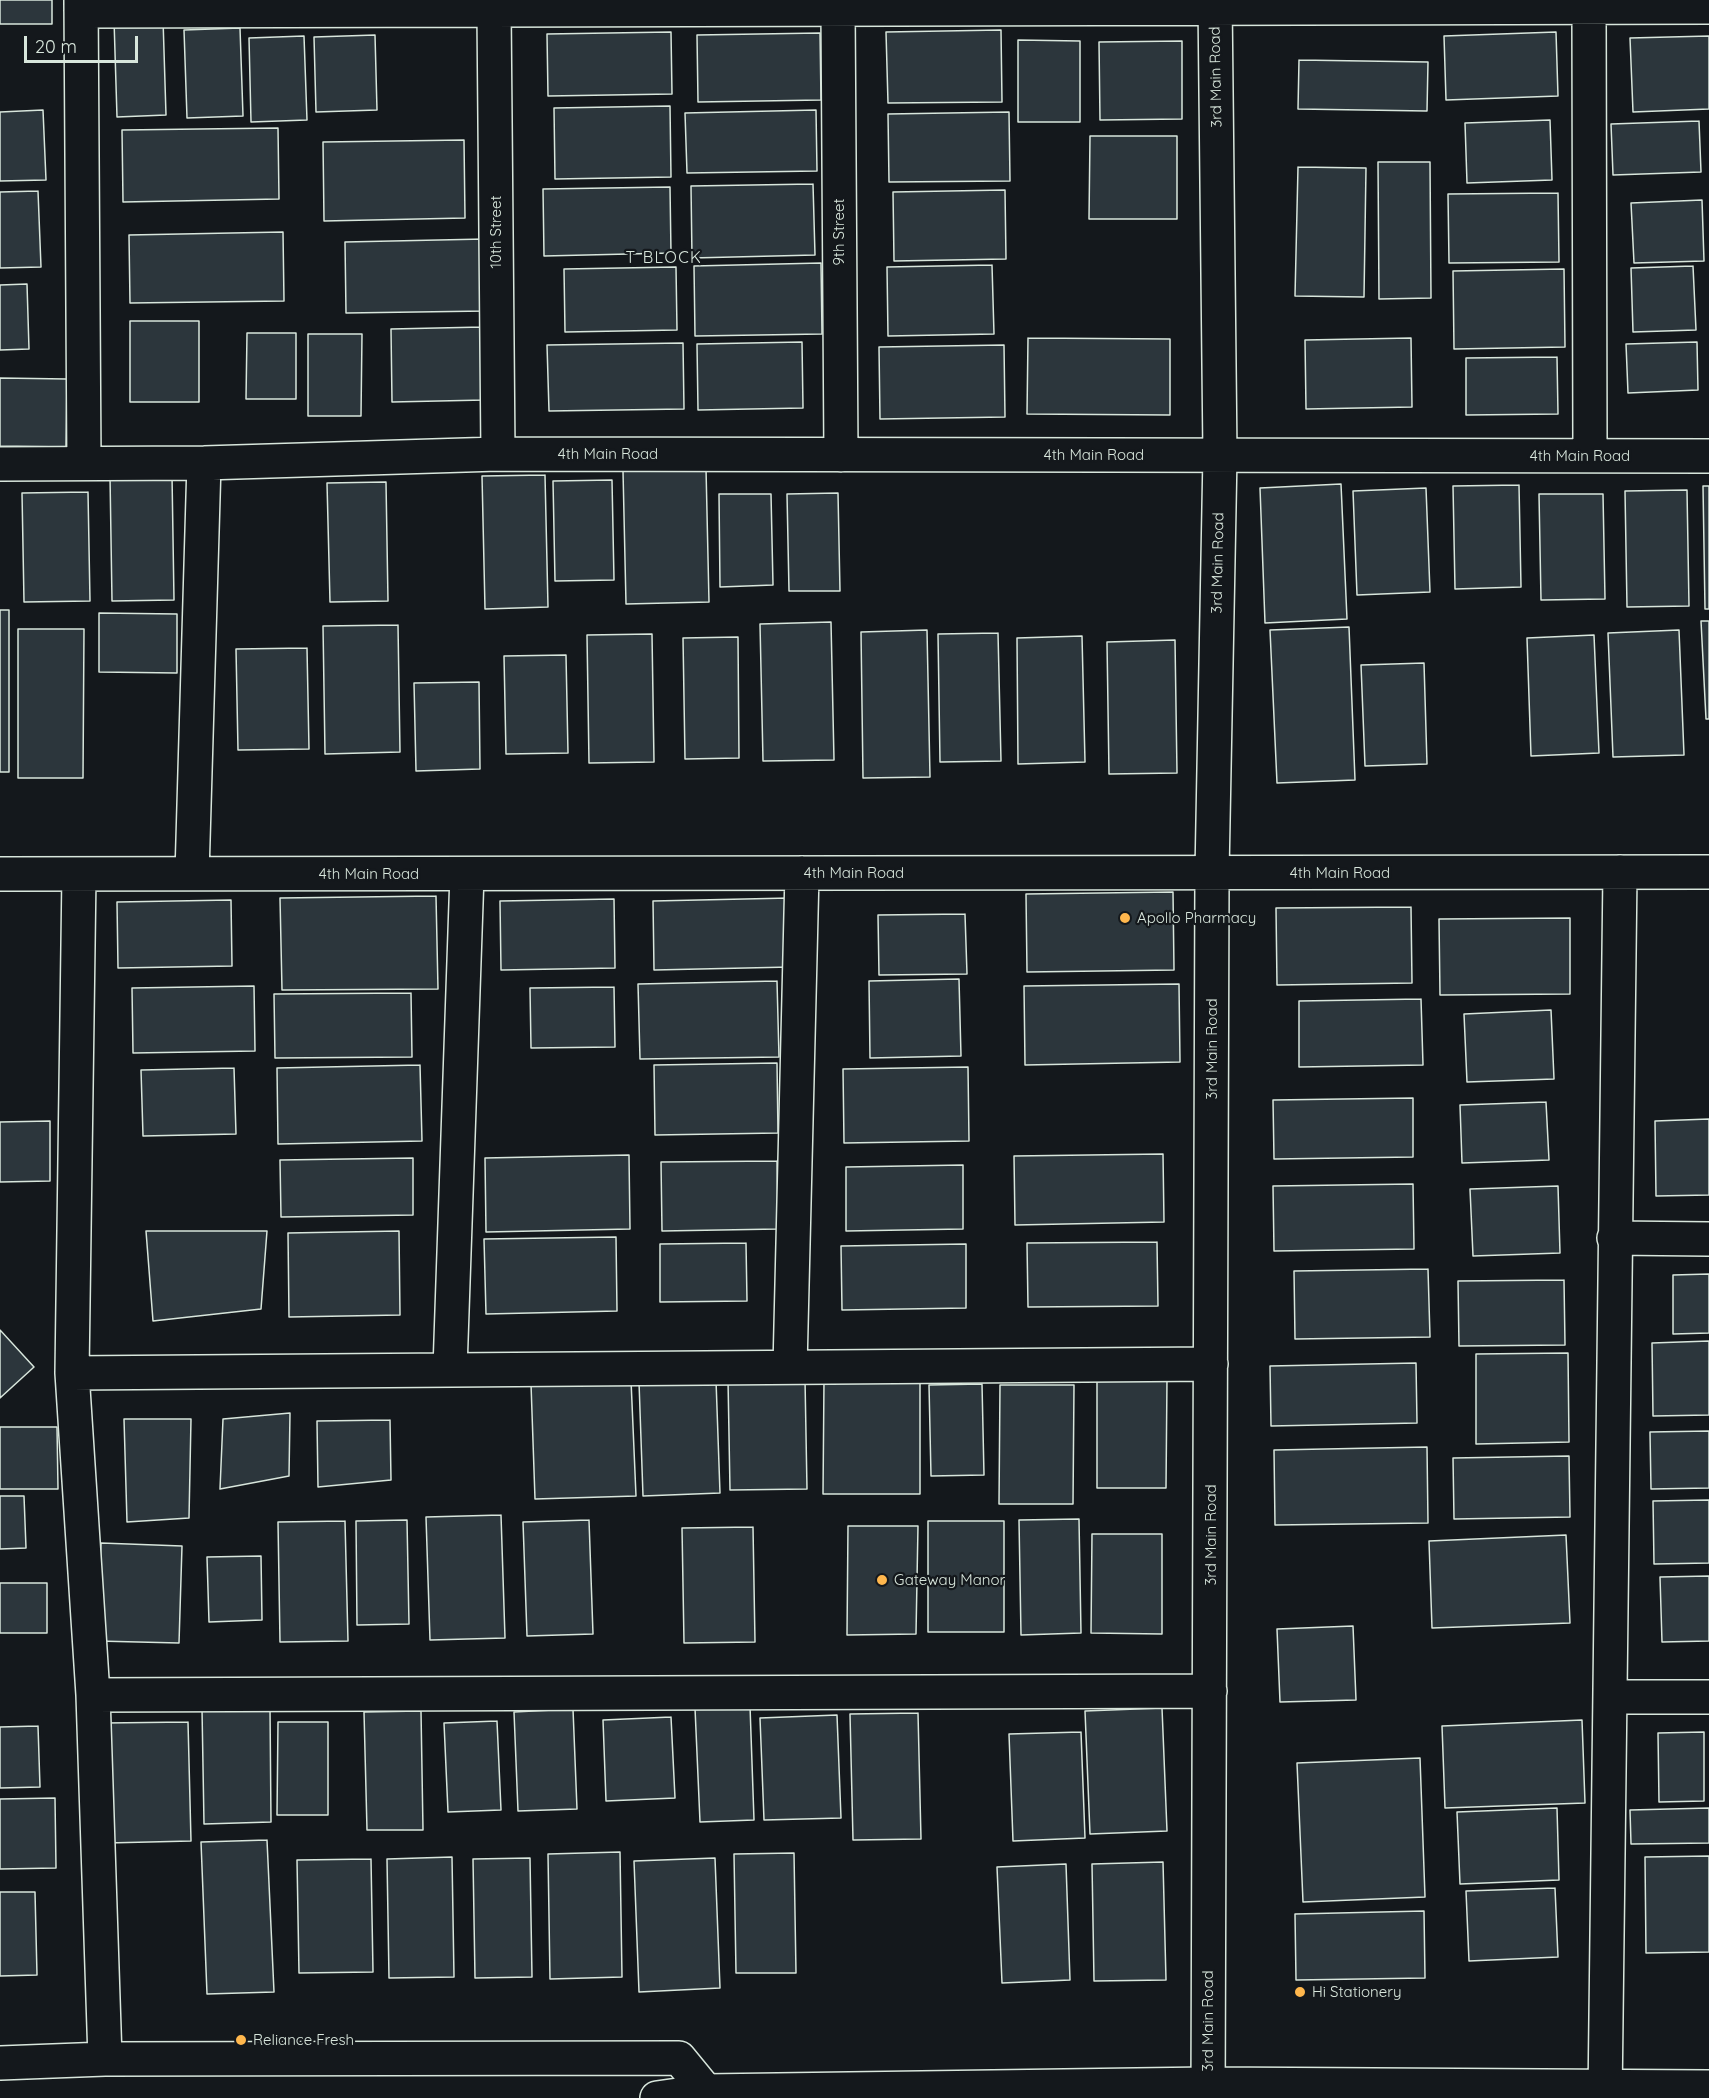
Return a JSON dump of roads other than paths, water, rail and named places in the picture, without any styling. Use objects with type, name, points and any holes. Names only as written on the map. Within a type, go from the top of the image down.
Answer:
[{"type":"street","points":[[84,463],[81,6],[494,10],[838,9],[1215,4],[1709,7]]},
{"type":"street","name":"3rd Main Road","points":[[1208,2091],[1212,873],[1220,455],[1215,4]]},
{"type":"street","points":[[1589,8],[1590,456]]},
{"type":"street","name":"9th Street","points":[[838,9],[841,455]]},
{"type":"street","name":"10th Street","points":[[494,10],[498,454]]},
{"type":"street","name":"4th Main Road","points":[[0,464],[204,463],[498,454],[1709,456]]},
{"type":"street","points":[[192,874],[204,463]]},
{"type":"street","points":[[1605,2092],[1620,872]]},
{"type":"street","name":"4th Main Road","points":[[0,874],[1709,872]]},
{"type":"street","points":[[790,1367],[802,873]]},
{"type":"street","points":[[79,874],[72,1373],[93,1695],[105,2060]]},
{"type":"street","points":[[450,1370],[467,874]]},
{"type":"street","points":[[1614,1238],[1709,1239]]},
{"type":"street","points":[[72,1373],[1211,1364]]},
{"type":"street","points":[[93,1695],[1210,1691]]},
{"type":"street","points":[[1610,1696],[1709,1697]]},
{"type":"street","points":[[0,2063],[105,2060],[679,2058],[706,2091]]},
{"type":"street","points":[[657,2098],[706,2091],[1605,2092],[1709,2086]]},
{"type":"place","name":"Apollo Pharmacy","points":[[1125,918]]},
{"type":"place","name":"Gateway Manor","points":[[882,1580]]},
{"type":"place","name":"Hi Stationery","points":[[1300,1992]]},
{"type":"place","name":"Reliance Fresh","points":[[241,2040]]},
{"type":"district","name":"T BLOCK","points":[[664,258]]}]
